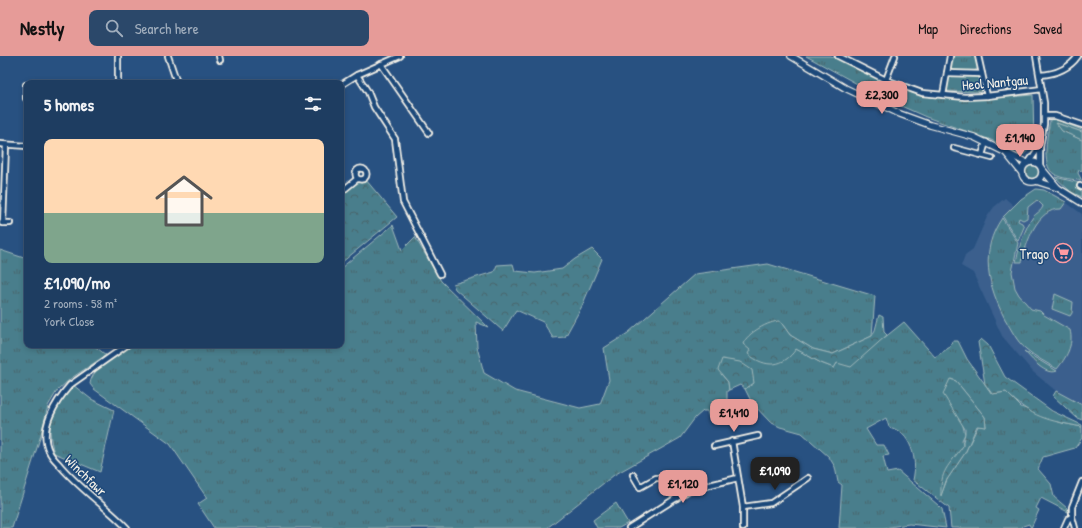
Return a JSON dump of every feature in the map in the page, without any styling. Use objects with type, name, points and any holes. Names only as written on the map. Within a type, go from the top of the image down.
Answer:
[{"type":"street","points":[[118,56],[118,80]]},
{"type":"street","points":[[168,56],[176,80]]},
{"type":"street","points":[[344,83],[357,75],[400,56]]},
{"type":"street","points":[[791,56],[845,88],[900,114],[986,142],[1006,153],[1028,162],[1036,162],[1058,188]]},
{"type":"street","name":"Heol Nantgau","points":[[838,56],[886,80],[922,93],[965,97],[987,96],[1042,89]]},
{"type":"street","points":[[886,80],[895,56]]},
{"type":"street","points":[[943,95],[950,56]]},
{"type":"street","points":[[978,56],[987,96]]},
{"type":"street","points":[[1036,56],[1042,89],[1044,116],[1040,146],[1042,174],[1036,181]]},
{"type":"street","points":[[1040,75],[1054,73],[1064,69],[1073,63],[1078,56]]},
{"type":"street","points":[[381,64],[429,133]]},
{"type":"street","points":[[947,73],[982,74]]},
{"type":"street","points":[[357,75],[368,92],[374,107],[395,139],[402,202],[440,274]]},
{"type":"street","points":[[1044,116],[1055,116],[1082,125]]},
{"type":"street","points":[[982,155],[986,142]]},
{"type":"street","points":[[0,144],[24,146]]},
{"type":"street","points":[[6,145],[2,223],[10,224]]},
{"type":"street","points":[[1022,173],[1023,168],[1040,146]]},
{"type":"street","points":[[954,148],[992,158]]},
{"type":"street","points":[[1006,153],[1027,181],[1036,181],[1058,188],[1082,203]]},
{"type":"street","points":[[344,190],[357,179]]},
{"type":"street","name":"Winchfawr","points":[[123,348],[70,385],[63,393],[50,414],[46,440],[49,452],[70,478],[127,528]]},
{"type":"street","points":[[714,446],[758,436]]},
{"type":"street","points":[[732,442],[743,507],[743,528]]},
{"type":"street","points":[[633,476],[640,487],[656,478],[665,478],[677,498]]},
{"type":"street","points":[[628,528],[695,488],[738,478]]},
{"type":"street","points":[[743,507],[771,503],[808,478]]},
{"type":"street","points":[[1075,528],[1072,517],[1072,507],[1082,482]]},
{"type":"street","points":[[1064,528],[1068,519],[1072,517]]},
{"type":"shaded area","points":[[1036,189],[1044,190],[1056,195],[1082,214],[1082,405],[1056,391],[1033,372],[1002,336],[973,273],[961,266],[965,255],[973,249],[987,217],[994,207],[1005,198],[1014,206],[1021,199]]},
{"type":"green space","points":[[806,56],[831,56],[921,95],[969,100],[1033,95],[1034,145],[1023,155],[991,140],[926,117],[883,98]]},
{"type":"green space","points":[[951,56],[975,56],[978,68],[973,72],[951,70]]},
{"type":"green space","points":[[950,74],[979,75],[983,89],[980,92],[946,91],[945,88]]},
{"type":"green space","points":[[1052,118],[1061,120],[1062,122],[1082,130],[1082,132],[1057,123],[1062,131],[1082,140],[1082,171],[1079,170],[1078,173],[1082,181],[1060,177],[1050,170],[1047,164],[1046,149],[1050,120]]},
{"type":"green space","points":[[1056,123],[1082,132],[1082,140],[1062,131]]},
{"type":"green space","points":[[1032,166],[1036,168],[1038,172],[1036,176],[1032,178],[1028,176],[1026,172],[1028,168]]},
{"type":"green space","points":[[1055,177],[1080,183],[1076,186],[1082,191],[1082,197],[1071,192]]},
{"type":"green space","points":[[366,180],[397,217],[344,261],[344,194],[357,182],[362,183]]},
{"type":"green space","points":[[1036,189],[1044,190],[1066,202],[1061,209],[1053,210],[1045,214],[1039,220],[1026,246],[1022,262],[1016,262],[1024,233],[1033,217],[1041,210],[1043,206],[1037,200],[1028,207],[1027,218],[1023,220],[1019,218],[1018,221],[1022,223],[1024,227],[1018,241],[1003,217],[1021,199]]},
{"type":"green space","points":[[1002,218],[1018,243],[1012,272],[1015,288],[1019,295],[1031,309],[1040,311],[1044,315],[1070,330],[1070,346],[1057,369],[1033,355],[1020,343],[1005,319],[994,294],[988,268],[988,256],[990,243]]},
{"type":"green space","points":[[393,225],[402,250],[415,237],[441,281],[488,327],[476,322],[477,347],[484,373],[515,391],[580,408],[600,404],[609,380],[604,348],[628,333],[695,274],[768,264],[875,296],[872,336],[833,354],[813,349],[790,335],[780,321],[796,349],[821,363],[834,368],[837,363],[884,338],[904,322],[935,357],[950,347],[952,341],[958,341],[967,359],[992,394],[1006,392],[1021,407],[1062,423],[1082,427],[1082,438],[1075,448],[1043,457],[1038,469],[1051,484],[1054,497],[1067,508],[1068,512],[1041,498],[1036,508],[1039,510],[1031,528],[1029,524],[1021,528],[951,528],[949,508],[913,480],[913,455],[908,440],[903,434],[889,427],[886,418],[866,429],[876,445],[884,445],[889,455],[883,456],[887,473],[898,471],[938,505],[942,509],[946,528],[909,524],[883,528],[839,528],[842,485],[838,482],[835,467],[829,457],[802,433],[780,427],[770,422],[752,403],[745,389],[754,383],[721,374],[728,382],[729,390],[727,391],[727,403],[709,418],[707,411],[703,411],[695,418],[680,438],[614,475],[547,528],[214,528],[198,504],[207,498],[170,444],[94,389],[90,384],[92,378],[101,366],[128,348],[344,348],[344,266]],"holes":[[[951,379],[956,381],[985,417],[986,427],[978,426],[965,453],[947,479],[956,457],[963,446],[962,440],[965,434]]]},
{"type":"green space","points":[[592,249],[602,259],[582,306],[565,337],[553,338],[543,322],[516,310],[503,331],[455,289],[453,284],[494,272],[497,265],[513,264],[515,271],[535,273],[562,269]]},
{"type":"green space","points":[[0,250],[24,258],[24,348],[97,348],[106,355],[70,379],[57,391],[48,406],[40,438],[12,528],[0,528]]},
{"type":"green space","points":[[1055,294],[1073,302],[1072,313],[1070,316],[1052,309]]},
{"type":"green space","points":[[879,315],[883,317],[884,332],[887,335],[851,367],[837,363],[834,368],[821,363],[796,349],[786,359],[774,364],[768,364],[755,359],[748,354],[750,350],[743,344],[749,336],[759,328],[770,323],[780,321],[790,335],[813,349],[833,354],[872,336]]},
{"type":"green space","points":[[981,339],[988,345],[1005,377],[1052,411],[1082,425],[1082,427],[1049,420],[1032,413],[1015,401],[1006,392],[992,394],[985,384],[978,342]]},
{"type":"green space","points":[[1024,351],[1057,371],[1052,372],[1043,369]]},
{"type":"green space","points":[[722,359],[740,362],[752,370],[754,383],[745,389],[740,385],[729,390],[728,382],[718,370]]},
{"type":"green space","points":[[950,379],[956,381],[985,417],[986,427],[977,426],[965,453],[946,481],[941,496],[941,487],[944,474],[949,464],[963,446],[965,431],[943,394]]},
{"type":"green space","points":[[73,385],[91,399],[114,410],[100,472],[54,453],[50,433],[52,416],[55,408]]},
{"type":"green space","points":[[1056,391],[1082,405],[1082,420],[1077,418],[1053,396]]},
{"type":"green space","points":[[616,503],[628,523],[619,528],[597,528],[593,520]]},
{"type":"place","name":"Trago","points":[[1063,253]]}]
